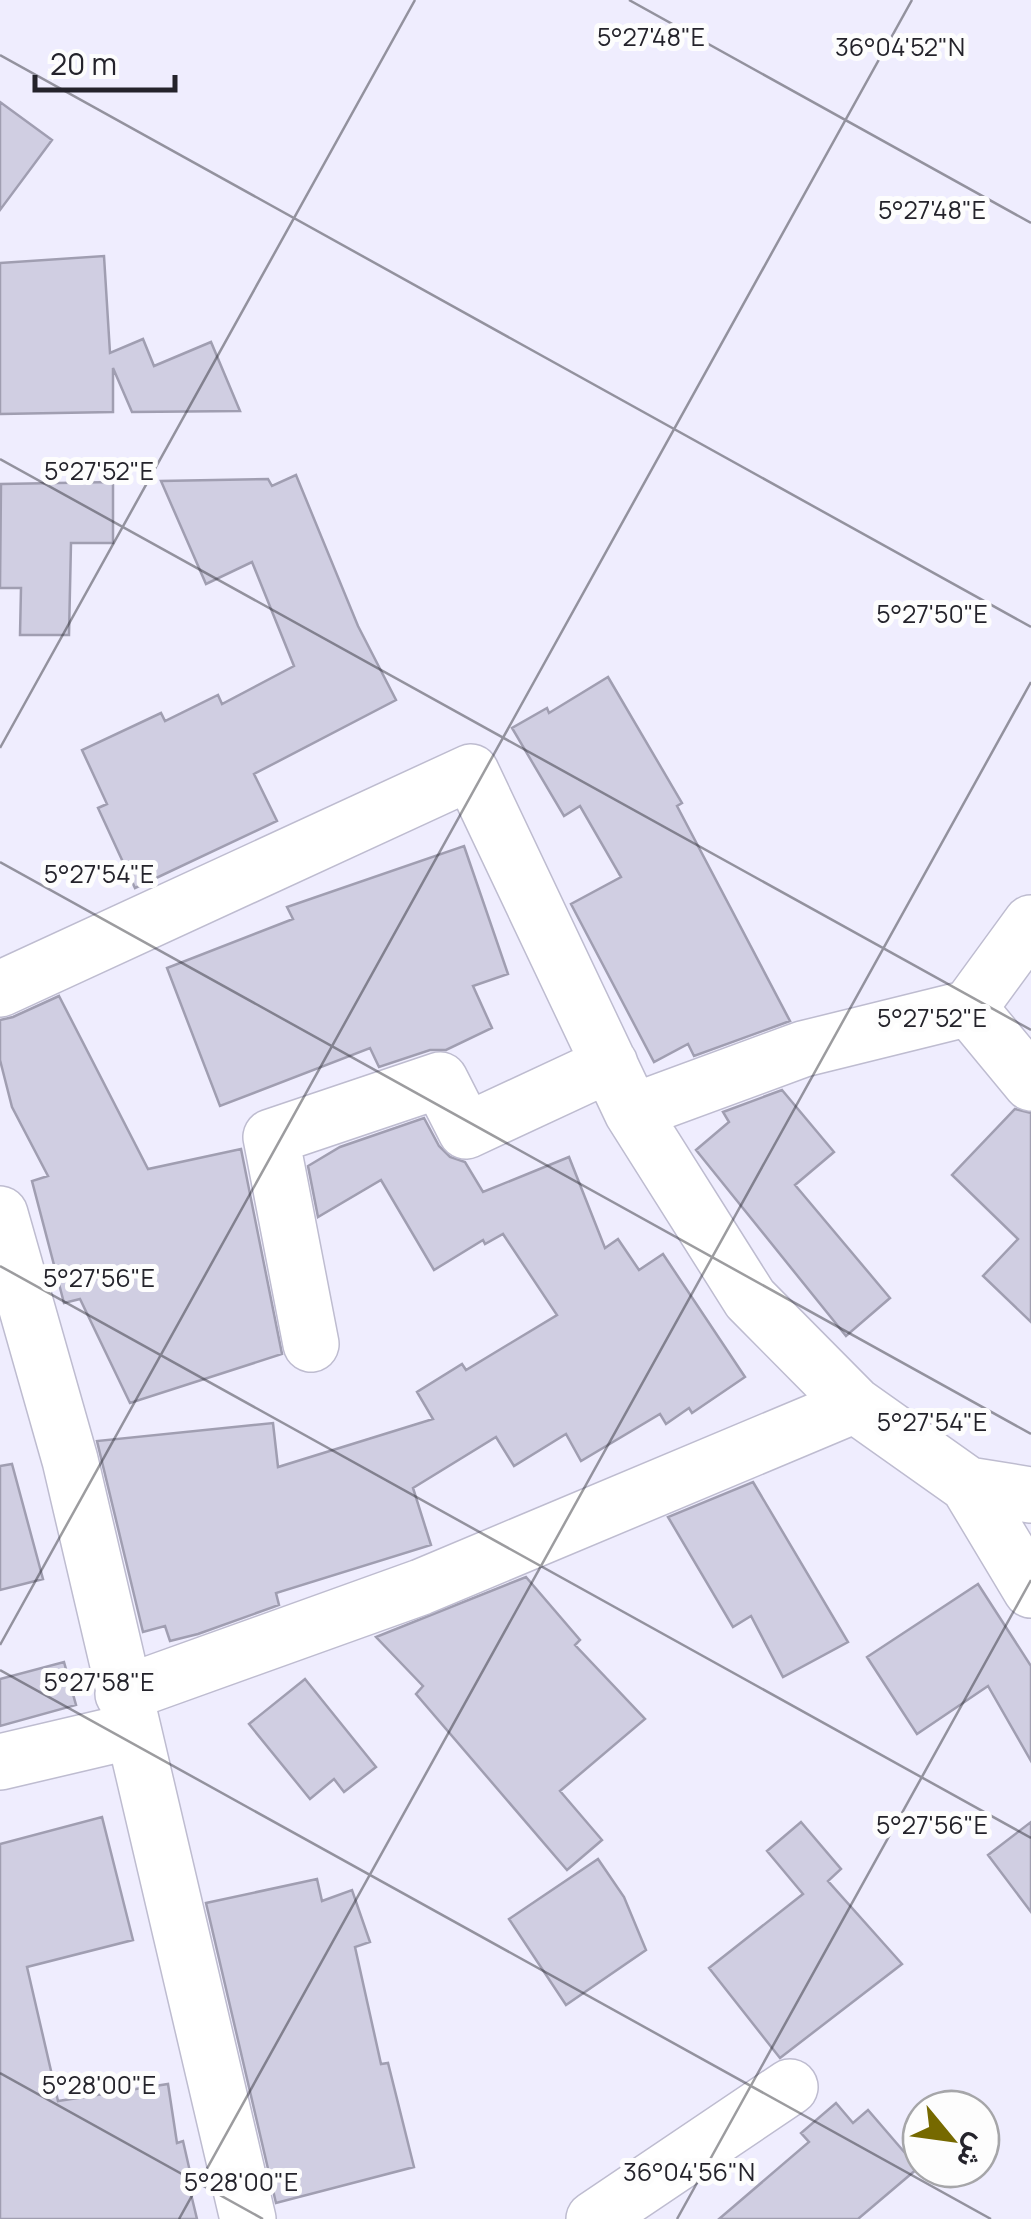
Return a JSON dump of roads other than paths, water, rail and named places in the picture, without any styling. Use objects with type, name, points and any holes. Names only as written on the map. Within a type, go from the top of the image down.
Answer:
[{"type":"street","points":[[5,976],[472,772],[621,1088],[750,1299],[855,1406],[968,1485],[1031,1590]]},
{"type":"street","points":[[311,1344],[271,1138],[440,1080],[466,1131],[621,1088],[969,1008],[1031,923]]},
{"type":"street","points":[[969,1008],[1031,1084]]},
{"type":"street","points":[[0,1214],[70,1460],[248,2219]]},
{"type":"street","points":[[0,1762],[128,1713],[855,1406]]},
{"type":"street","points":[[968,1485],[1031,1495]]},
{"type":"street","points":[[594,2219],[790,2086]]}]
